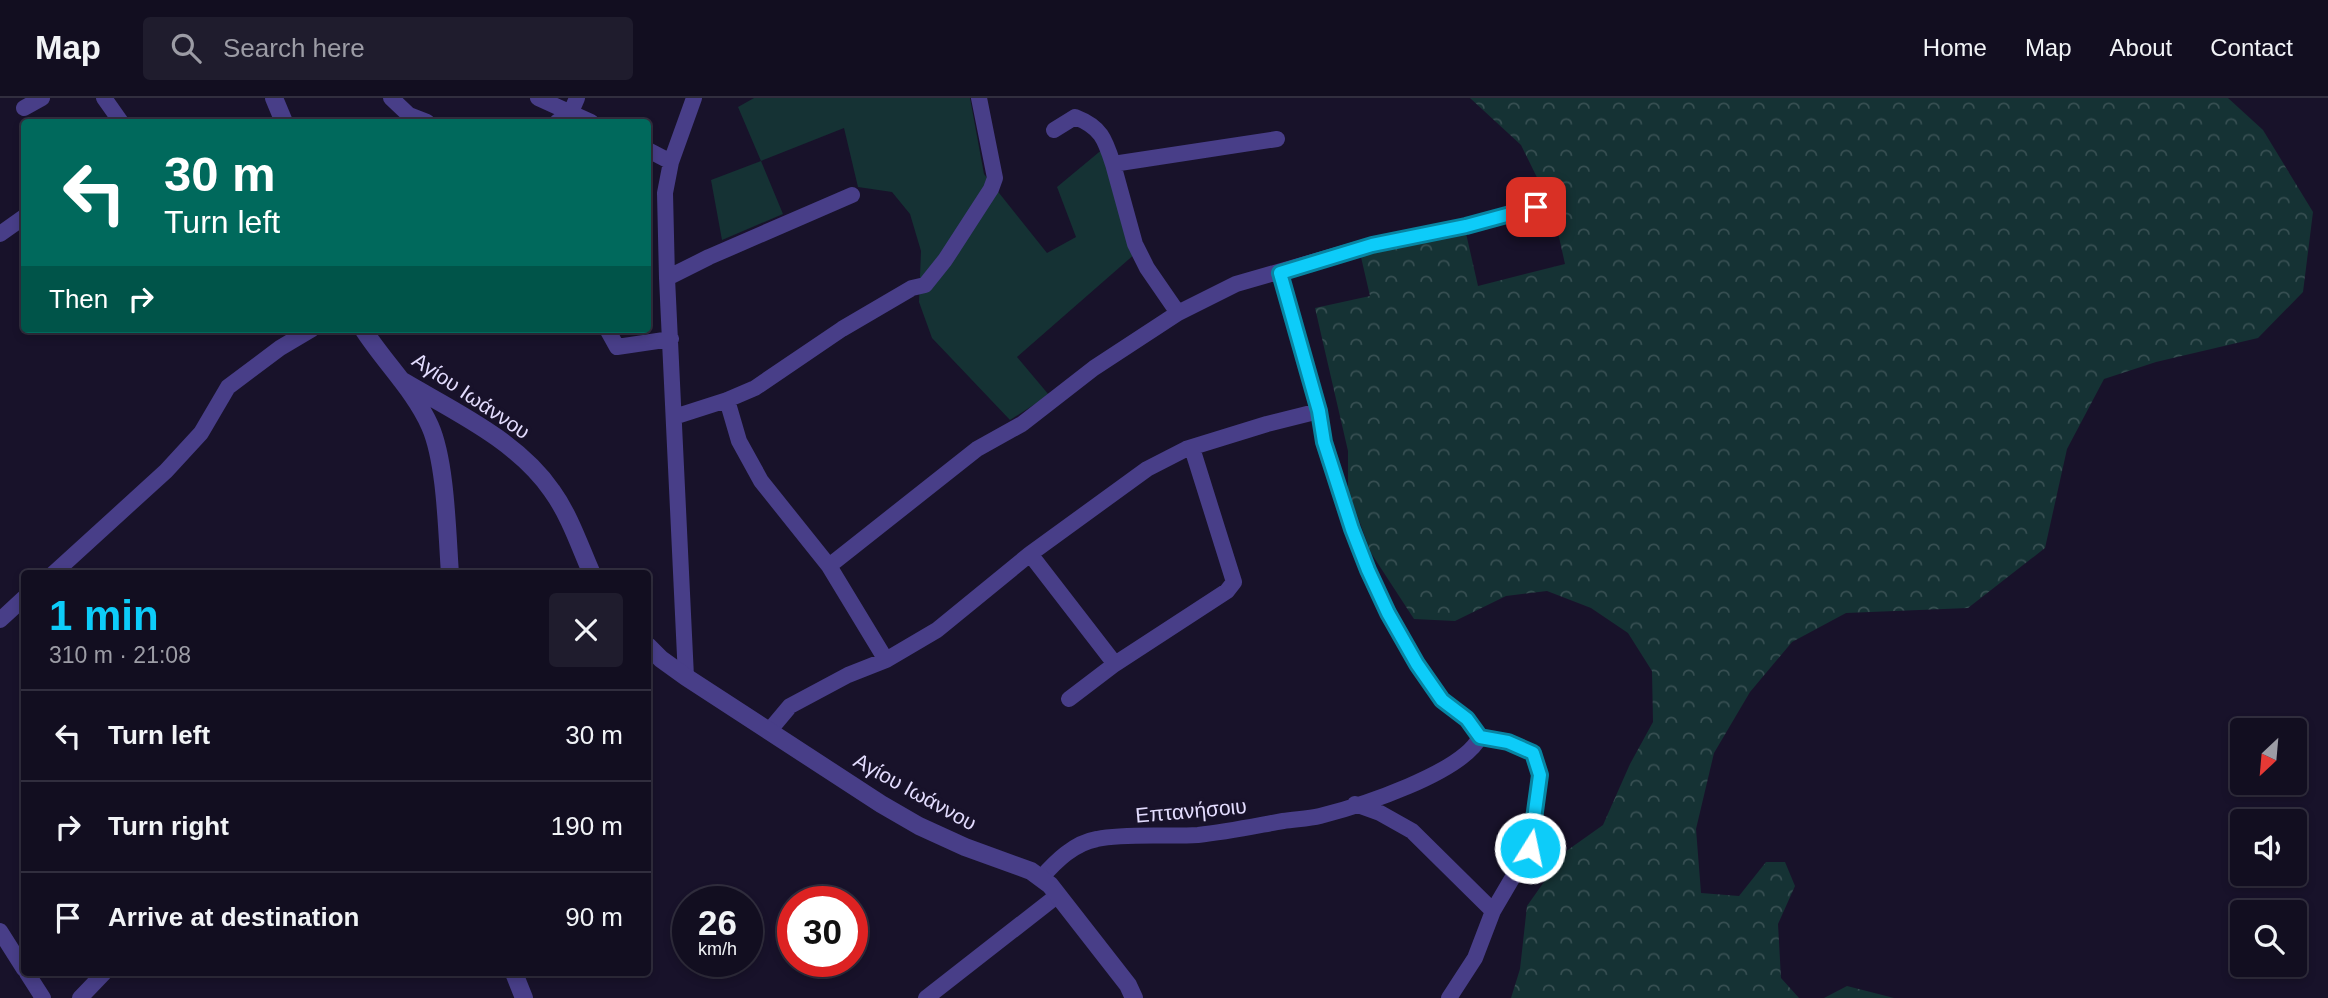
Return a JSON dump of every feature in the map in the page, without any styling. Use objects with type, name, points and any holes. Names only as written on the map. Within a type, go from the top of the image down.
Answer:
[{"type":"street","points":[[24,108],[42,98]]},
{"type":"street","points":[[104,98],[119,119]]},
{"type":"street","points":[[274,98],[283,119]]},
{"type":"street","points":[[391,98],[409,114],[420,119]]},
{"type":"street","points":[[537,98],[574,105],[588,119]]},
{"type":"street","points":[[686,677],[667,278],[666,193],[671,162],[694,98]]},
{"type":"street","points":[[674,417],[727,400],[765,382],[842,329],[912,288],[925,285],[958,240],[991,189],[995,178],[979,98]]},
{"type":"street","points":[[560,119],[574,105]]},
{"type":"street","points":[[1055,130],[1075,117],[1090,123],[1105,138],[1136,244],[1147,268],[1178,313]]},
{"type":"street","points":[[1113,164],[1277,139]]},
{"type":"street","points":[[651,152],[671,162]]},
{"type":"street","points":[[667,278],[852,195]]},
{"type":"street","points":[[829,566],[977,449],[1022,424],[1094,368],[1178,313],[1236,284],[1372,245],[1466,226],[1536,207]]},
{"type":"street","points":[[0,234],[21,219]]},
{"type":"street","points":[[1280,273],[1319,411],[1324,442],[1352,529],[1388,613],[1417,664],[1442,700],[1467,719],[1480,737],[1508,742],[1533,753],[1540,775],[1530,848],[1493,911],[1475,958],[1449,998]]},
{"type":"street","points":[[57,570],[130,505],[201,433],[228,387],[280,348],[305,333]]},
{"type":"street","name":"Αγίου Ιωάννου","points":[[366,333],[401,380],[474,423],[533,466],[553,492],[590,570]]},
{"type":"street","points":[[609,333],[617,347],[671,339]]},
{"type":"street","points":[[401,380],[430,427],[442,484],[450,570]]},
{"type":"street","points":[[727,400],[739,441],[761,481],[829,566],[886,660]]},
{"type":"street","points":[[769,731],[790,706],[849,675],[886,660],[937,629],[1030,554],[1147,468],[1192,447],[1319,411]]},
{"type":"street","points":[[1069,699],[1115,664],[1227,591],[1234,582],[1192,447]]},
{"type":"street","points":[[1030,554],[1115,664]]},
{"type":"street","points":[[0,620],[21,601]]},
{"type":"street","name":"Αγίου Ιωάννου","points":[[651,649],[686,677],[881,804],[919,826],[965,847],[1031,871],[1041,878],[1058,895],[1129,996]]},
{"type":"street","name":"Επτανήσοιυ","points":[[1041,878],[1060,858],[1080,845],[1096,839],[1198,835],[1243,829],[1319,816],[1380,797],[1444,770],[1474,749],[1480,737]]},
{"type":"street","points":[[1355,804],[1380,813],[1412,831],[1493,911]]},
{"type":"street","points":[[926,998],[1058,895]]},
{"type":"street","points":[[0,931],[21,963]]},
{"type":"street","points":[[29,976],[43,998]]},
{"type":"street","points":[[80,998],[101,976]]},
{"type":"street","points":[[515,976],[524,998]]},
{"type":"green space","points":[[754,98],[970,98],[984,174],[1047,253],[1076,237],[1057,187],[1104,148],[1136,253],[1017,357],[1049,395],[1010,420],[932,338],[919,302],[921,251],[910,214],[892,192],[858,187],[844,128],[761,161],[738,107]]},
{"type":"green space","points":[[1470,98],[2228,98],[2263,130],[2313,212],[2303,292],[2258,338],[2156,362],[2104,379],[2067,449],[2045,548],[1968,608],[1846,613],[1792,642],[1750,692],[1714,753],[1696,829],[1701,893],[1739,896],[1766,862],[1785,862],[1795,886],[1778,924],[1781,978],[1799,998],[1511,998],[1520,969],[1527,906],[1565,852],[1603,825],[1630,764],[1653,722],[1652,671],[1628,633],[1591,608],[1547,591],[1506,596],[1455,621],[1414,619],[1371,553],[1348,490],[1348,451],[1315,308],[1370,296],[1358,244],[1465,229],[1478,286],[1565,264],[1553,210],[1521,145]]},
{"type":"green space","points":[[761,161],[783,214],[722,240],[711,180]]},
{"type":"green space","points":[[1847,986],[1894,998],[1824,998]]},
{"type":"route","points":[[1530,848],[1540,775],[1533,753],[1508,742],[1480,737],[1467,719],[1442,700],[1417,664],[1388,613],[1352,529],[1324,442],[1319,411],[1280,273],[1372,245],[1466,226],[1536,207]]}]
